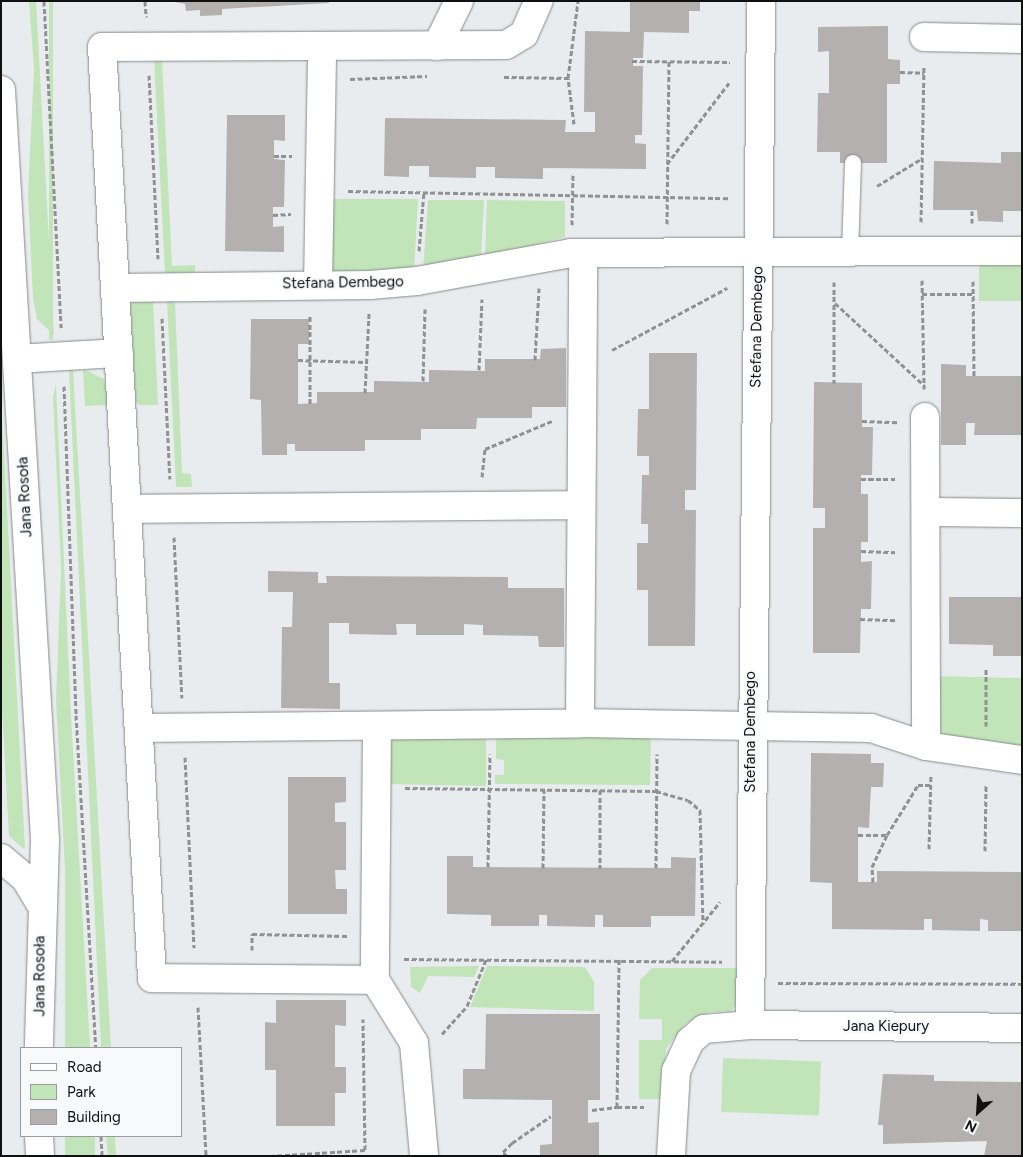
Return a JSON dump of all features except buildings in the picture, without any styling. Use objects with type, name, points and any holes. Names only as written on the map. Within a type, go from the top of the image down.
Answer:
[{"type":"street","points":[[437,46],[459,1]]},
{"type":"street","points":[[376,958],[152,978],[102,47],[437,46],[517,41],[539,1]]},
{"type":"street","name":"Stefana Dembego","points":[[750,1026],[751,724],[758,263],[758,199],[753,54],[761,1]]},
{"type":"street","points":[[924,37],[1022,39]]},
{"type":"street","points":[[314,285],[319,191],[322,47]]},
{"type":"street","name":"Jana Rosoła","points":[[1,90],[45,840],[40,903],[39,1047]]},
{"type":"street","name":"Stefana Dembego","points":[[116,288],[196,285],[370,285],[421,280],[540,257],[577,253],[667,255],[758,263],[841,254],[1022,251]]},
{"type":"street","points":[[577,253],[582,364],[580,723]]},
{"type":"street","points":[[17,358],[119,353]]},
{"type":"street","points":[[925,417],[928,512],[926,620],[929,747]]},
{"type":"street","points":[[127,509],[580,505]]},
{"type":"street","points":[[928,512],[1022,513]]},
{"type":"street","points":[[139,728],[580,723],[751,724],[870,728],[929,747],[1022,760]]},
{"type":"street","points":[[377,726],[376,958],[414,1042],[416,1099],[424,1156]]},
{"type":"street","points":[[1,858],[25,878],[40,903]]},
{"type":"street","points":[[671,1156],[676,1072],[685,1049],[704,1029],[750,1026]]},
{"type":"street","name":"Jana Kiepury","points":[[750,1026],[1022,1028]]},
{"type":"street","points":[[39,1137],[40,1156]]},
{"type":"lane","points":[[841,254],[851,202],[853,163]]},
{"type":"path","points":[[44,1],[62,357],[76,715],[96,1047]]},
{"type":"path","points":[[574,124],[568,78],[578,1]]},
{"type":"path","points":[[632,61],[669,61],[753,54]]},
{"type":"path","points":[[667,164],[753,54]]},
{"type":"path","points":[[667,255],[669,61]]},
{"type":"path","points":[[900,72],[924,73]]},
{"type":"path","points":[[321,78],[422,80],[437,76]]},
{"type":"path","points":[[493,77],[568,78]]},
{"type":"path","points":[[851,202],[922,159]]},
{"type":"path","points":[[573,173],[577,253]]},
{"type":"path","points":[[319,191],[573,193],[758,199]]},
{"type":"path","points":[[422,381],[421,280],[424,192]]},
{"type":"path","points":[[972,210],[974,376]]},
{"type":"path","points":[[834,382],[834,302],[841,254]]},
{"type":"path","points":[[535,360],[540,257]]},
{"type":"path","points":[[582,364],[758,263]]},
{"type":"path","points":[[479,370],[483,268]]},
{"type":"path","points":[[310,404],[314,285]]},
{"type":"path","points":[[365,393],[370,285]]},
{"type":"path","points":[[922,294],[973,294]]},
{"type":"path","points":[[834,302],[924,385]]},
{"type":"path","points":[[298,360],[366,362]]},
{"type":"path","points":[[478,481],[485,449],[582,408]]},
{"type":"path","points":[[860,619],[926,620]]},
{"type":"path","points":[[985,851],[986,669]]},
{"type":"path","points":[[656,868],[658,723]]},
{"type":"path","points":[[488,867],[490,724]]},
{"type":"path","points":[[929,747],[929,849]]},
{"type":"path","points":[[873,882],[872,867],[886,835],[918,785],[930,786]]},
{"type":"path","points":[[377,787],[656,791],[673,794],[700,810],[703,924]]},
{"type":"path","points":[[543,868],[544,790]]},
{"type":"path","points":[[600,790],[600,868]]},
{"type":"path","points":[[858,835],[886,835]]},
{"type":"path","points":[[671,962],[750,866]]},
{"type":"path","points":[[253,960],[252,934],[376,958],[486,960],[619,959],[671,962],[740,962],[764,983],[1022,984]]},
{"type":"path","points":[[592,1110],[617,1107],[619,959]]},
{"type":"path","points":[[416,1063],[466,1006],[486,960]]},
{"type":"path","points":[[198,1001],[206,1156]]},
{"type":"path","points":[[270,1156],[365,1150],[363,1010]]},
{"type":"path","points":[[507,1156],[503,1152],[512,1143],[551,1116]]},
{"type":"path","points":[[101,1137],[102,1156]]},
{"type":"green space","points":[[29,1],[36,1],[54,335],[37,319],[33,299],[28,193],[34,69]]},
{"type":"green space","points":[[49,1],[53,1],[53,340],[49,340]]},
{"type":"green space","points":[[154,59],[162,59],[172,266],[195,265],[195,272],[165,274]]},
{"type":"green space","points":[[331,199],[418,199],[414,273],[328,278]]},
{"type":"green space","points":[[428,200],[484,200],[481,257],[423,271]]},
{"type":"green space","points":[[487,200],[565,201],[565,237],[485,257]]},
{"type":"green space","points":[[979,264],[1022,264],[1022,301],[979,301]]},
{"type":"green space","points":[[153,301],[158,405],[139,405],[134,400],[129,307],[133,302]]},
{"type":"green space","points":[[167,301],[175,301],[182,473],[191,474],[192,487],[176,487]]},
{"type":"green space","points":[[83,369],[104,379],[109,405],[85,406]]},
{"type":"green space","points":[[69,370],[73,370],[111,1047],[101,1047]]},
{"type":"green space","points":[[56,384],[71,715],[90,1047],[65,1047],[65,870],[56,700],[61,569],[53,397]]},
{"type":"green space","points":[[1,395],[25,849],[9,836],[1,690]]},
{"type":"green space","points":[[934,676],[1022,678],[1022,749],[948,738],[941,732]]},
{"type":"green space","points":[[651,736],[650,785],[495,784],[495,775],[504,775],[504,760],[496,759],[496,737]]},
{"type":"green space","points":[[396,737],[486,737],[486,786],[390,784],[390,743]]},
{"type":"green space","points":[[479,966],[474,977],[428,976],[420,993],[411,987],[410,967]]},
{"type":"green space","points":[[487,966],[585,967],[594,982],[594,1011],[470,1007]]},
{"type":"green space","points":[[652,968],[740,968],[740,1001],[731,1011],[710,1012],[686,1023],[666,1049],[662,1099],[639,1099],[639,1040],[662,1040],[662,1019],[639,1019],[640,980]]},
{"type":"green space","points":[[723,1058],[821,1061],[819,1115],[721,1112]]},
{"type":"green space","points":[[65,1137],[95,1137],[95,1156],[65,1156]]},
{"type":"green space","points":[[106,1137],[115,1137],[116,1156],[108,1156]]}]
